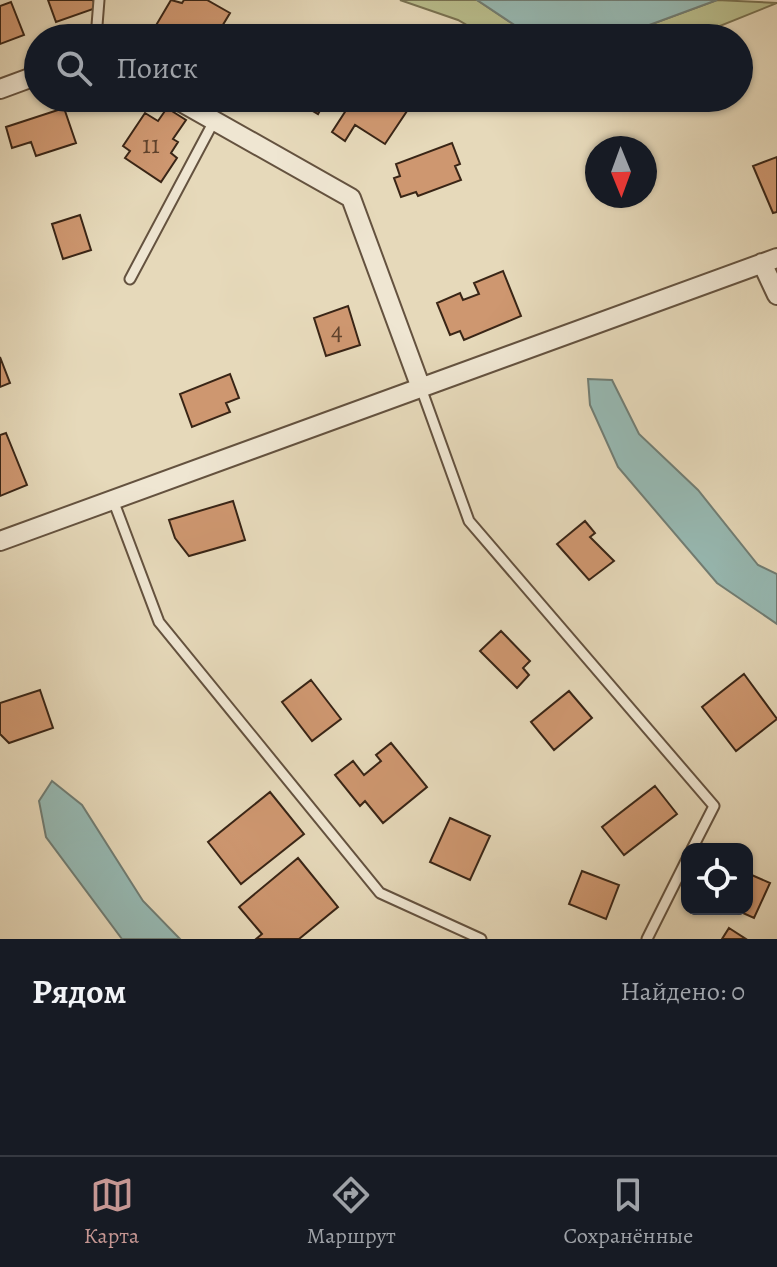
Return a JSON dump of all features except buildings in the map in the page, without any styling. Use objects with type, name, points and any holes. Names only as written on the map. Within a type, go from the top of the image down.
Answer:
[{"type":"street","points":[[0,89],[24,80]]},
{"type":"street","points":[[198,112],[351,198],[421,388]]},
{"type":"street","points":[[0,541],[769,260],[777,295]]},
{"type":"lane","points":[[97,24],[99,0]]},
{"type":"lane","points":[[130,279],[214,121]]},
{"type":"lane","points":[[421,388],[469,521],[714,806],[695,843]]},
{"type":"lane","points":[[113,500],[159,622],[380,893],[481,939]]},
{"type":"lane","points":[[647,939],[681,871]]},
{"type":"green space","points":[[400,0],[477,0],[513,24],[465,24]]},
{"type":"green space","points":[[717,0],[777,3],[725,24],[652,24]]},
{"type":"water","points":[[477,0],[717,0],[652,24],[513,24]]},
{"type":"water","points":[[588,379],[612,380],[639,434],[698,490],[758,565],[777,574],[777,624],[717,583],[618,467],[590,405]]},
{"type":"water","points":[[52,781],[82,805],[143,901],[180,939],[122,939],[46,837],[39,801]]}]
